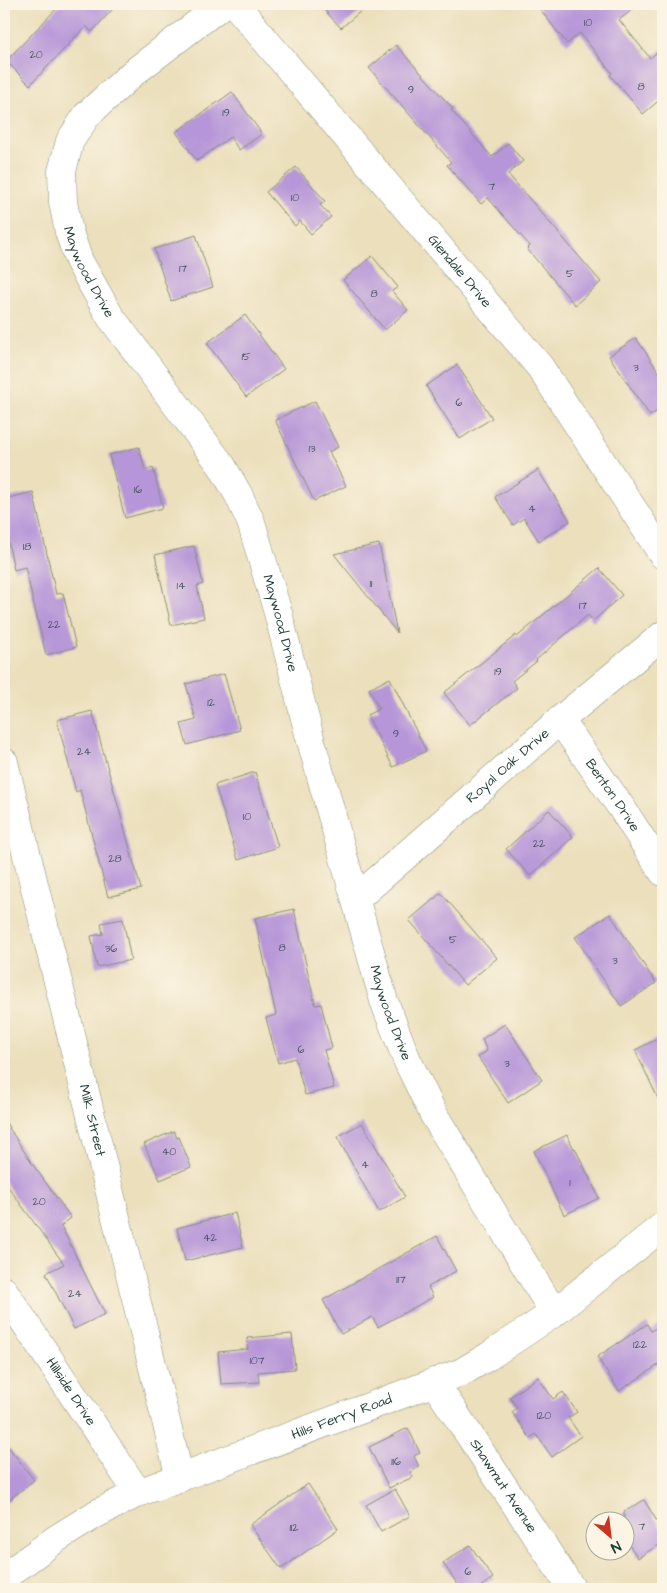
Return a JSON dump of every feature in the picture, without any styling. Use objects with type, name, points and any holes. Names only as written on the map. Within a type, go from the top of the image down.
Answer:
[{"type":"street","name":"Maywood Drive","points":[[223,4],[133,73],[87,115],[70,141],[62,171],[63,202],[69,232],[79,261],[110,316],[222,466],[251,522],[273,595],[309,734],[384,1001],[407,1060],[434,1115],[554,1313]]},
{"type":"street","name":"Glendale Drive","points":[[235,4],[540,368],[663,555]]},
{"type":"street","name":"Royal Oak Drive","points":[[356,899],[560,720],[663,635]]},
{"type":"street","name":"Benton Drive","points":[[560,720],[622,807],[663,872]]},
{"type":"street","name":"Milk Street","points":[[4,762],[180,1478]]},
{"type":"street","name":"Hills Ferry Road","points":[[4,1577],[64,1534],[96,1514],[138,1493],[462,1372],[554,1313],[663,1226]]},
{"type":"street","name":"Hillside Drive","points":[[4,1291],[138,1493]]},
{"type":"street","name":"Shawmut Avenue","points":[[434,1382],[572,1589]]},
{"type":"building","points":[[61,4],[117,4],[92,32],[86,26],[30,85],[6,61]]},
{"type":"building","points":[[319,4],[369,4],[341,28]]},
{"type":"building","points":[[536,4],[640,4],[619,20],[650,58],[663,48],[663,97],[643,114],[610,75],[612,73],[580,33],[567,44]]},
{"type":"building","points":[[396,45],[453,109],[451,110],[492,157],[508,143],[523,161],[508,174],[601,282],[575,305],[527,249],[530,246],[488,198],[481,204],[447,165],[451,162],[369,68]]},
{"type":"building","points":[[232,92],[262,134],[239,150],[230,137],[197,161],[176,132]]},
{"type":"building","points":[[296,167],[325,201],[320,205],[331,217],[311,234],[300,221],[295,226],[266,192]]},
{"type":"building","points":[[196,235],[213,287],[171,301],[154,249]]},
{"type":"building","points":[[372,256],[398,287],[392,291],[408,310],[385,330],[343,280]]},
{"type":"building","points":[[245,315],[284,369],[246,397],[207,343]]},
{"type":"building","points":[[636,338],[663,378],[663,407],[650,416],[609,356]]},
{"type":"building","points":[[457,365],[492,418],[460,439],[426,386]]},
{"type":"building","points":[[315,401],[338,447],[329,452],[346,486],[314,501],[275,420]]},
{"type":"building","points":[[139,447],[145,470],[153,468],[163,508],[125,518],[109,455]]},
{"type":"building","points":[[538,470],[570,521],[539,541],[524,518],[513,525],[495,497]]},
{"type":"building","points":[[33,492],[56,594],[63,593],[76,647],[46,655],[25,567],[14,570],[6,531],[10,530],[4,499]]},
{"type":"building","points":[[379,544],[384,568],[397,633],[334,554]]},
{"type":"building","points":[[194,546],[203,584],[197,586],[204,618],[171,625],[155,555]]},
{"type":"building","points":[[599,568],[622,595],[593,621],[588,615],[512,681],[517,688],[470,725],[444,693],[516,635],[517,637]]},
{"type":"building","points":[[224,674],[240,730],[187,745],[181,724],[196,720],[186,684]]},
{"type":"building","points":[[390,678],[426,751],[393,767],[367,715],[379,709],[369,689]]},
{"type":"building","points":[[92,711],[141,889],[108,897],[80,790],[76,792],[57,720]]},
{"type":"building","points":[[255,772],[278,847],[238,860],[215,785]]},
{"type":"building","points":[[549,810],[573,837],[530,876],[506,849]]},
{"type":"building","points":[[441,893],[497,958],[465,985],[409,920]]},
{"type":"building","points":[[294,909],[315,1005],[321,1004],[332,1048],[324,1050],[334,1088],[305,1095],[295,1058],[278,1063],[266,1018],[276,1015],[255,918]]},
{"type":"building","points":[[610,914],[656,983],[621,1006],[575,937]]},
{"type":"building","points":[[123,919],[131,960],[97,967],[91,936],[103,934],[101,923]]},
{"type":"building","points":[[505,1024],[542,1080],[508,1103],[478,1057],[487,1051],[482,1039]]},
{"type":"building","points":[[663,1036],[663,1109],[635,1050]]},
{"type":"building","points":[[4,1120],[71,1218],[61,1226],[105,1314],[74,1329],[46,1273],[64,1264],[4,1181]]},
{"type":"building","points":[[362,1123],[405,1197],[379,1212],[337,1137]]},
{"type":"building","points":[[174,1131],[177,1138],[179,1137],[191,1167],[160,1180],[144,1144]]},
{"type":"building","points":[[567,1135],[599,1198],[564,1215],[534,1151]]},
{"type":"building","points":[[235,1213],[243,1247],[185,1261],[177,1228]]},
{"type":"building","points":[[437,1236],[456,1271],[428,1287],[433,1297],[378,1327],[372,1317],[341,1334],[323,1300]]},
{"type":"building","points":[[663,1323],[663,1362],[619,1391],[597,1357],[647,1324],[651,1331]]},
{"type":"building","points":[[292,1334],[295,1369],[258,1372],[259,1382],[221,1384],[218,1352],[248,1349],[247,1338]]},
{"type":"building","points":[[538,1377],[553,1399],[563,1392],[577,1412],[568,1418],[581,1436],[552,1457],[536,1434],[530,1438],[512,1412],[517,1408],[510,1397]]},
{"type":"building","points":[[408,1428],[420,1453],[414,1456],[419,1467],[410,1472],[413,1477],[389,1488],[369,1447]]},
{"type":"building","points":[[4,1441],[34,1480],[4,1504]]},
{"type":"building","points":[[308,1484],[338,1529],[281,1569],[250,1525]]},
{"type":"building","points":[[395,1489],[410,1516],[381,1532],[366,1505]]},
{"type":"building","points":[[644,1500],[663,1531],[663,1542],[638,1558],[634,1552],[634,1510],[627,1510]]},
{"type":"building","points":[[470,1545],[493,1578],[477,1589],[461,1589],[443,1563]]}]
